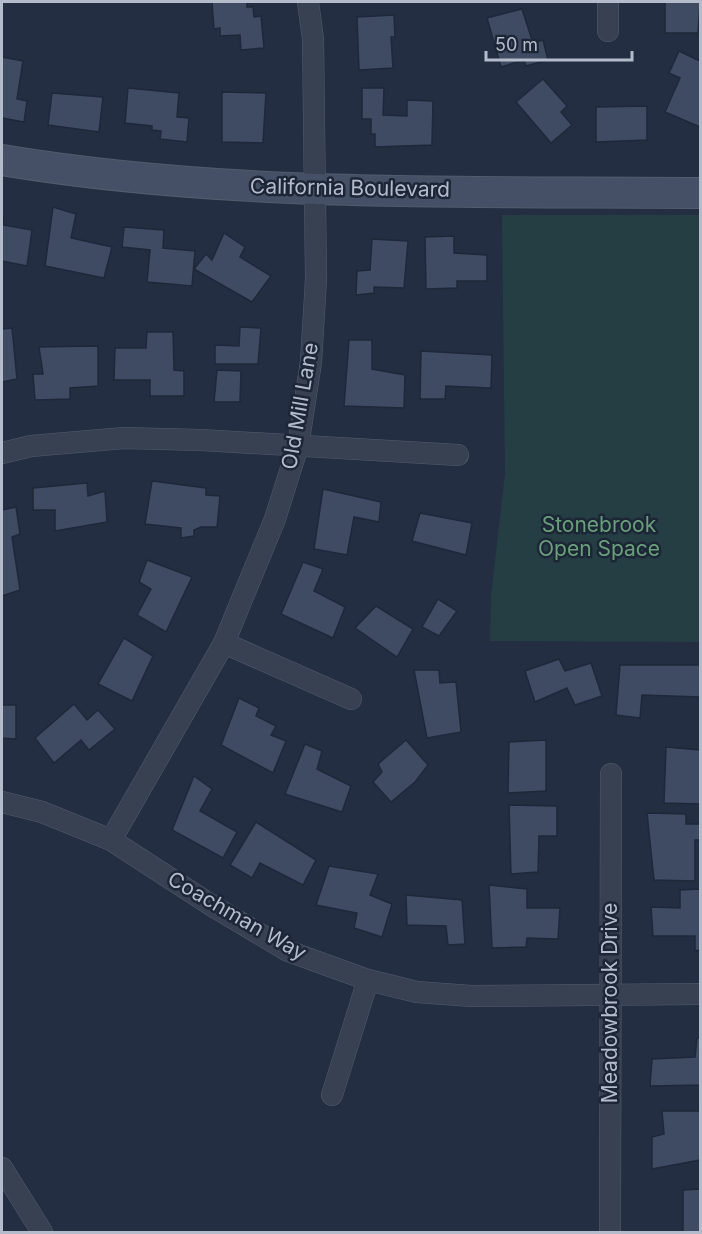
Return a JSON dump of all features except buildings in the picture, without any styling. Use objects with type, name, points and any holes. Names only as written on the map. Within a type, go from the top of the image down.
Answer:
[{"type":"street","name":"Old Mill Lane","points":[[111,840],[224,643],[275,519],[298,446],[311,362],[316,279],[313,39],[308,2]]},
{"type":"street","points":[[608,2],[608,32]]},
{"type":"street","name":"California Boulevard","points":[[2,160],[64,171],[178,182],[316,189],[700,193]]},
{"type":"street","points":[[2,453],[31,446],[124,438],[201,440],[459,455]]},
{"type":"street","points":[[224,643],[351,699]]},
{"type":"street","name":"Meadowbrook Drive","points":[[610,1233],[611,774]]},
{"type":"street","name":"Coachman Way","points":[[2,802],[42,812],[111,840],[211,905],[288,951],[368,980],[417,992],[471,996],[700,994]]},
{"type":"street","points":[[332,1095],[368,980]]},
{"type":"street","points":[[2,1168],[42,1233]]},
{"type":"green space","name":"Stonebrook Open Space","points":[[502,215],[700,215],[700,642],[490,641],[491,595],[505,474]]}]
